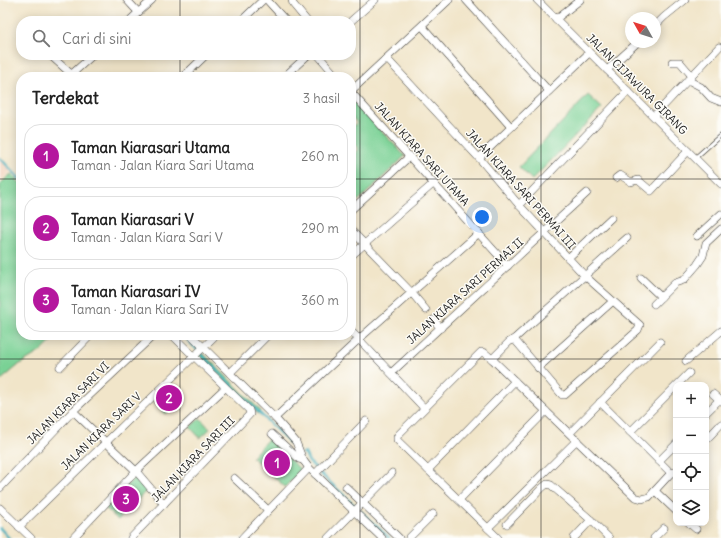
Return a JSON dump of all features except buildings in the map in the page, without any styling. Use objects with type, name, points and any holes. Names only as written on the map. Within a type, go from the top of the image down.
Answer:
[{"type":"street","points":[[126,0],[138,12]]},
{"type":"street","points":[[134,16],[152,0]]},
{"type":"street","points":[[246,16],[263,0]]},
{"type":"street","points":[[267,0],[281,16]]},
{"type":"street","points":[[292,0],[300,16]]},
{"type":"street","points":[[356,17],[375,0]]},
{"type":"street","points":[[356,87],[449,0]]},
{"type":"street","points":[[466,0],[549,91]]},
{"type":"street","name":"JALAN CIJAWURA GIRANG","points":[[538,0],[721,184]]},
{"type":"street","points":[[556,19],[580,0]]},
{"type":"street","points":[[661,20],[685,0]]},
{"type":"street","points":[[422,26],[511,127]]},
{"type":"street","points":[[654,116],[719,47]]},
{"type":"street","points":[[607,70],[631,48]]},
{"type":"street","points":[[479,158],[590,53]]},
{"type":"street","name":"JALAN KIARA SARI PERMAI III","points":[[387,59],[479,158],[519,205],[584,276],[640,325],[638,330],[565,395],[562,395],[538,368]]},
{"type":"street","points":[[56,60],[69,72]]},
{"type":"street","points":[[74,72],[87,60]]},
{"type":"street","points":[[188,72],[201,60]]},
{"type":"street","points":[[289,72],[303,60]]},
{"type":"street","points":[[323,60],[333,72]]},
{"type":"street","points":[[672,62],[680,62],[690,78],[711,98],[721,102]]},
{"type":"street","points":[[519,205],[628,91]]},
{"type":"street","name":"JALAN KIARA SARI UTAMA","points":[[356,97],[508,266]]},
{"type":"street","points":[[616,178],[620,175],[631,182],[638,180],[651,191],[688,151]]},
{"type":"street","points":[[356,205],[410,156]]},
{"type":"street","points":[[356,252],[434,183]]},
{"type":"street","name":"JALAN KIARA SARI PERMAI II","points":[[391,373],[442,328],[587,193]]},
{"type":"street","points":[[697,236],[721,214]]},
{"type":"street","points":[[568,258],[612,218]]},
{"type":"street","points":[[654,304],[676,283],[684,280],[703,256],[706,243],[721,229]]},
{"type":"street","points":[[275,418],[359,339],[479,233]]},
{"type":"street","points":[[356,235],[411,292],[426,310]]},
{"type":"street","points":[[492,359],[627,238]]},
{"type":"street","points":[[641,278],[661,297]]},
{"type":"street","points":[[512,340],[538,368],[612,302]]},
{"type":"street","points":[[434,320],[442,328]]},
{"type":"street","points":[[686,361],[721,331]]},
{"type":"street","points":[[356,336],[424,408]]},
{"type":"street","points":[[60,366],[86,340]]},
{"type":"street","name":"JALAN KIARA SARI VI","points":[[0,488],[74,411],[149,340]]},
{"type":"street","points":[[180,340],[230,373],[275,418],[296,442],[302,457],[309,468],[358,508],[399,538]]},
{"type":"street","points":[[73,538],[136,471],[225,388],[199,352],[193,340]]},
{"type":"street","name":"JALAN KIARA SARI V","points":[[19,527],[211,340]]},
{"type":"street","points":[[230,373],[263,340]]},
{"type":"street","points":[[570,433],[660,342]]},
{"type":"street","points":[[498,538],[396,438],[481,352],[485,353],[492,359],[635,497],[642,499],[649,497],[673,474]]},
{"type":"street","points":[[681,382],[689,373]]},
{"type":"street","points":[[428,470],[515,381]]},
{"type":"street","name":"JALAN KIARA SARI III","points":[[131,538],[249,416],[250,414],[248,410],[225,388]]},
{"type":"street","points":[[630,432],[673,390]]},
{"type":"street","points":[[709,410],[720,400],[713,394]]},
{"type":"street","points":[[600,402],[659,461],[673,472]]},
{"type":"street","points":[[74,411],[136,471],[164,504]]},
{"type":"street","points":[[459,500],[546,411]]},
{"type":"street","points":[[316,474],[366,421]]},
{"type":"street","points":[[709,437],[721,424]]},
{"type":"street","points":[[272,434],[299,459],[302,457]]},
{"type":"street","points":[[488,528],[577,440]]},
{"type":"street","points":[[659,461],[673,447]]},
{"type":"street","points":[[242,538],[309,468]]},
{"type":"street","points":[[328,538],[392,473]]},
{"type":"street","points":[[234,478],[268,510]]},
{"type":"street","points":[[507,524],[547,484],[555,488],[609,538]]},
{"type":"street","points":[[346,487],[358,508],[382,538]]},
{"type":"street","points":[[655,491],[673,508]]},
{"type":"street","points":[[0,508],[31,538]]},
{"type":"street","points":[[409,538],[433,514]]},
{"type":"street","points":[[574,538],[591,520]]},
{"type":"street","points":[[692,526],[696,529]]},
{"type":"street","points":[[654,538],[664,528]]},
{"type":"lane","points":[[695,158],[721,135]]},
{"type":"shaded area","points":[[0,160],[11,171],[0,181]]},
{"type":"green space","points":[[588,95],[602,108],[532,180],[519,167]]},
{"type":"green space","points":[[356,104],[405,156],[358,201],[356,199],[356,152],[359,149],[356,146]]},
{"type":"green space","points":[[11,174],[16,179],[16,340],[53,340],[43,350],[20,364],[0,381],[0,184]]},
{"type":"green space","points":[[203,353],[261,411],[258,414],[199,356]]},
{"type":"green space","points":[[171,383],[184,396],[166,414],[153,401]]},
{"type":"green space","points":[[200,418],[210,429],[200,438],[190,427]]},
{"type":"green space","points":[[268,439],[301,470],[285,487],[252,457]]},
{"type":"green space","points":[[134,478],[147,490],[118,520],[105,508]]},
{"type":"waterway","points":[[0,158],[16,175]]},
{"type":"waterway","points":[[188,340],[292,445],[294,450],[297,451]]},
{"type":"waterway","points":[[302,453],[305,453],[309,462],[316,468]]},
{"type":"waterway","points":[[320,473],[389,538]]},
{"type":"waterway","points":[[0,528],[9,538]]},
{"type":"place","name":"Taman Kiarasari V","points":[[169,398]]},
{"type":"place","name":"Taman Kiarasari Utama","points":[[277,463]]},
{"type":"place","name":"Taman Kiarasari IV","points":[[126,499]]}]
